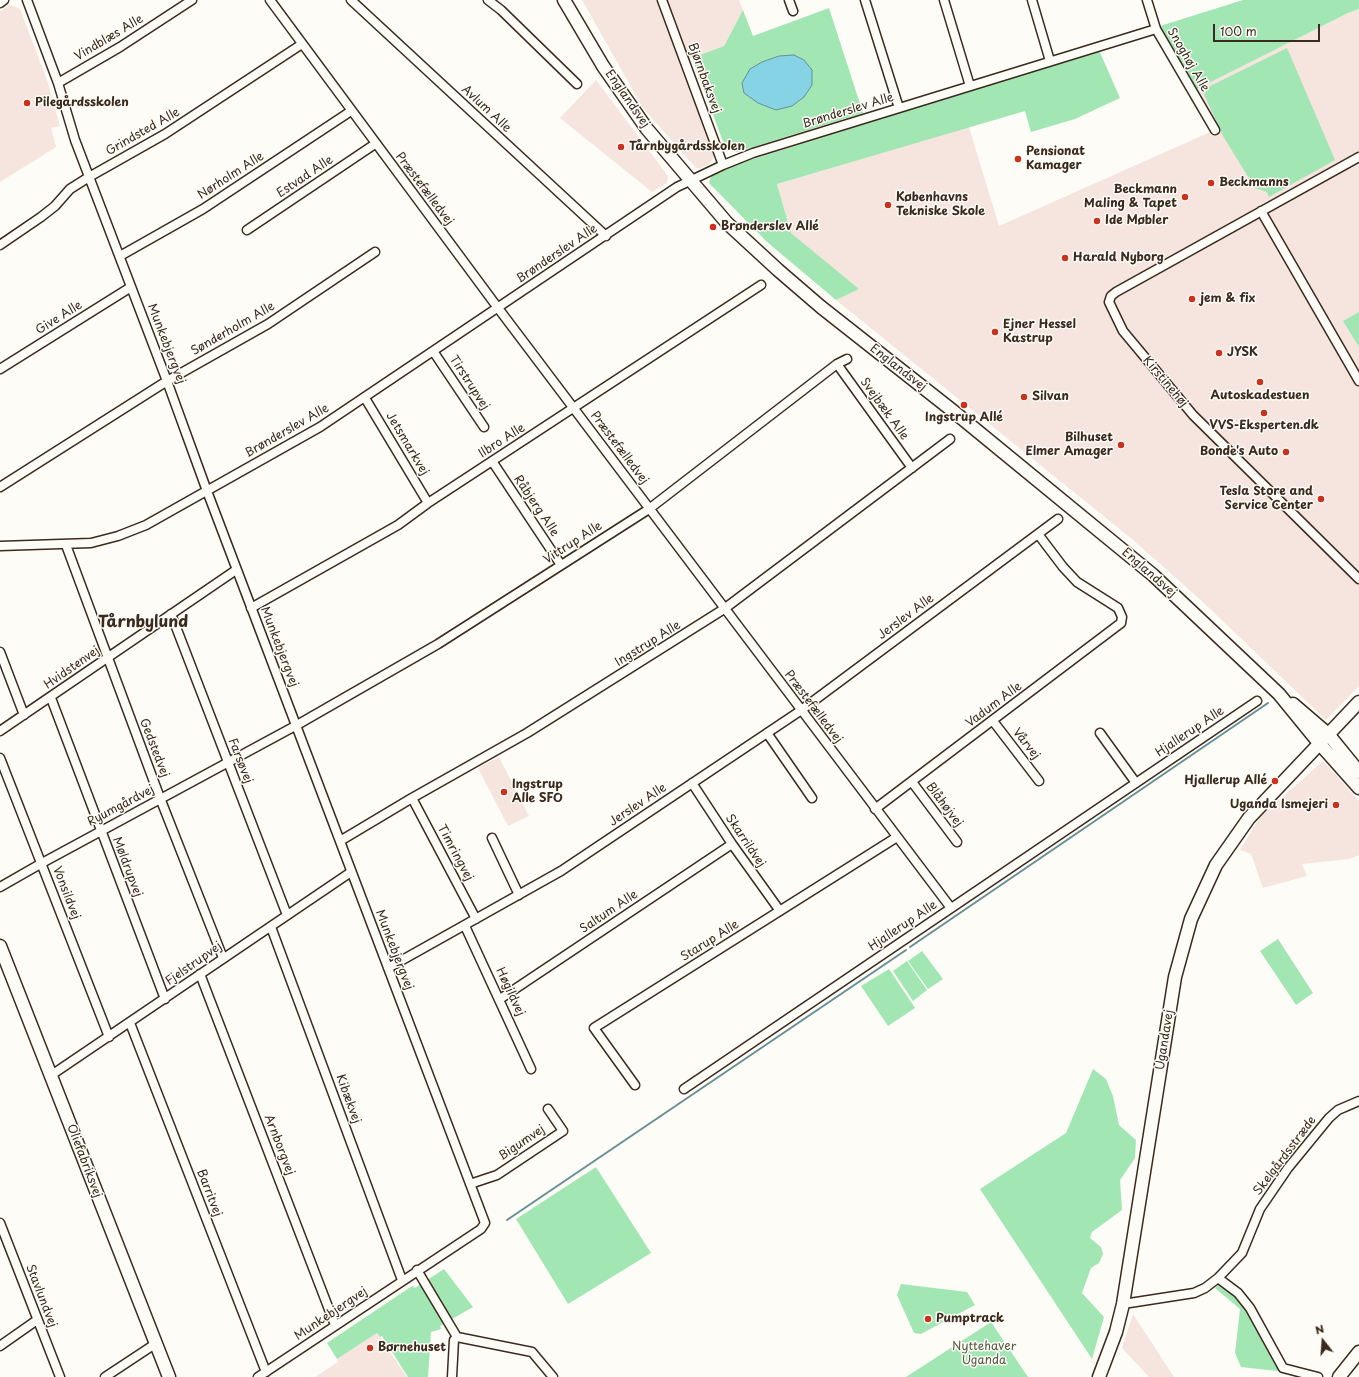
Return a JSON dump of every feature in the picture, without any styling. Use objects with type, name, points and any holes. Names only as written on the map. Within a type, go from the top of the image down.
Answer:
[{"type":"street","points":[[0,3],[4,0]]},
{"type":"street","name":"Munkebjergvej","points":[[27,0],[58,83],[74,140],[168,381],[236,570],[297,725],[485,1223],[481,1229],[417,1270],[258,1377]]},
{"type":"street","name":"Vindblæs Alle","points":[[58,83],[120,47],[192,0]]},
{"type":"street","name":"Præstefælledvej","points":[[270,0],[375,144],[724,610],[951,908]]},
{"type":"street","name":"Avlum Alle","points":[[351,0],[606,236]]},
{"type":"street","points":[[488,0],[501,10],[577,84]]},
{"type":"street","name":"Englandsvej","points":[[564,0],[603,66],[638,116],[727,223],[778,270],[864,342],[953,410],[1153,575],[1279,694],[1319,743],[1359,788]]},
{"type":"street","name":"Bjørnbaksvej","points":[[662,0],[723,165]]},
{"type":"street","points":[[789,0],[793,11]]},
{"type":"street","points":[[865,0],[898,108]]},
{"type":"street","points":[[944,0],[970,86]]},
{"type":"street","points":[[1032,0],[1050,62]]},
{"type":"street","name":"Snoghøj Alle","points":[[1147,0],[1156,29],[1214,130]]},
{"type":"street","name":"Brønderslev Alle","points":[[0,546],[66,546],[91,543],[125,534],[146,525],[320,427],[677,187],[723,165],[753,153],[1156,29]]},
{"type":"street","name":"Grindsted Alle","points":[[0,245],[55,206],[70,189],[165,134],[302,44]]},
{"type":"street","name":"Nørholm Alle","points":[[120,256],[203,209],[351,111]]},
{"type":"street","name":"Estvad Alle","points":[[247,230],[375,144]]},
{"type":"street","name":"Kirstinehøj","points":[[1359,157],[1116,292],[1110,298],[1110,306],[1123,331],[1193,414],[1359,579]]},
{"type":"street","points":[[1261,211],[1359,381]]},
{"type":"street","name":"Sønderholm Alle","points":[[0,487],[168,381],[268,324],[376,252]]},
{"type":"street","name":"Ilbro Alle","points":[[251,608],[398,525],[428,503],[761,285]]},
{"type":"street","name":"Give Alle","points":[[0,369],[131,286]]},
{"type":"street","name":"Tirstrupvej","points":[[433,351],[484,427]]},
{"type":"street","name":"Vittrup Alle","points":[[297,725],[438,644],[649,509],[837,364],[847,359]]},
{"type":"street","name":"Svejbæk Alle","points":[[837,364],[912,468]]},
{"type":"street","name":"Jetsmarkvej","points":[[365,398],[428,503]]},
{"type":"street","name":"Ingstrup Alle","points":[[340,841],[412,798],[527,733],[724,610],[950,439]]},
{"type":"street","name":"Råbjerg Alle","points":[[492,461],[561,565]]},
{"type":"street","name":"Jerslev Alle","points":[[388,968],[561,871],[800,711],[1058,519]]},
{"type":"street","name":"Vadum Alle","points":[[875,809],[1117,628],[1121,623],[1122,617],[1118,608],[1077,582],[1063,567],[1038,534]]},
{"type":"street","name":"Gedstedvej","points":[[66,546],[160,798],[223,958]]},
{"type":"street","name":"Hvidstenvej","points":[[0,731],[51,698],[107,657],[236,570]]},
{"type":"street","name":"Farsøvej","points":[[171,614],[287,915]]},
{"type":"street","points":[[0,652],[24,715]]},
{"type":"street","name":"Englandsvej","points":[[1279,694],[1305,712],[1328,734],[1359,772]]},
{"type":"street","name":"Møldrupvej","points":[[51,698],[100,831],[165,999]]},
{"type":"street","name":"Hjallerup Alle","points":[[684,1089],[1256,701]]},
{"type":"street","points":[[1319,743],[1359,702]]},
{"type":"street","name":"Vårvej","points":[[993,721],[1039,781]]},
{"type":"street","name":"Ryumgårdvej","points":[[0,887],[160,798],[297,725]]},
{"type":"street","points":[[767,733],[812,798]]},
{"type":"street","points":[[1100,733],[1136,783]]},
{"type":"street","name":"Ugandavej","points":[[1099,1377],[1116,1332],[1123,1304],[1175,977],[1191,919],[1206,885],[1231,842],[1249,818],[1319,743]]},
{"type":"street","name":"Vonsildvej","points":[[0,758],[109,1037]]},
{"type":"street","name":"Blåhøjvej","points":[[912,782],[957,842]]},
{"type":"street","name":"Skarrildvej","points":[[692,783],[732,844],[780,911]]},
{"type":"street","name":"Timringvej","points":[[412,798],[476,919]]},
{"type":"street","name":"Starup Alle","points":[[635,1085],[594,1028],[897,837]]},
{"type":"street","points":[[492,838],[519,895]]},
{"type":"street","name":"Saltum Alle","points":[[500,999],[732,844]]},
{"type":"street","name":"Fjelstrupvej","points":[[50,1076],[352,872]]},
{"type":"street","name":"Høgildvej","points":[[465,926],[531,1069]]},
{"type":"street","name":"Kibækvej","points":[[271,927],[402,1280]]},
{"type":"street","name":"Oliefabriksvej","points":[[0,946],[168,1377]]},
{"type":"street","name":"Arnborgvej","points":[[200,974],[335,1325]]},
{"type":"street","name":"Barritvej","points":[[130,1023],[266,1372]]},
{"type":"street","name":"Skelgårdsstræde","points":[[1123,1304],[1194,1293],[1205,1288],[1218,1278],[1242,1253],[1260,1209],[1288,1168],[1329,1118],[1338,1110],[1359,1102]]},
{"type":"street","name":"Bigumvej","points":[[470,1184],[498,1175],[563,1131],[548,1108]]},
{"type":"street","name":"Stavlundvej","points":[[0,1223],[2,1234],[60,1377]]},
{"type":"street","points":[[417,1270],[458,1337],[532,1352],[553,1377]]},
{"type":"street","points":[[1218,1278],[1238,1293],[1242,1298],[1283,1368],[1318,1377]]},
{"type":"street","points":[[0,1346],[37,1320]]},
{"type":"street","points":[[452,1377],[454,1340],[458,1337]]},
{"type":"street","points":[[105,1377],[155,1344]]},
{"type":"street","points":[[1339,1377],[1359,1352]]},
{"type":"shaded area","points":[[582,0],[739,0],[743,10],[724,46],[679,63],[713,153],[714,157],[710,163],[702,168],[696,168],[643,108]]},
{"type":"shaded area","name":"Pilegårdsskolen","points":[[10,5],[20,9],[47,80],[60,126],[51,128],[56,147],[0,182],[0,11]]},
{"type":"shaded area","points":[[1359,9],[1359,686],[1326,720],[1203,602],[1132,539],[836,300],[858,289],[791,233],[777,184],[969,127],[999,226],[1217,129],[1197,89],[1348,13]]},
{"type":"shaded area","name":"Tårnbygårdsskolen","points":[[596,80],[668,176],[667,183],[652,192],[560,118]]},
{"type":"shaded area","name":"Ingstrup Alle SFO","points":[[499,757],[529,816],[508,826],[478,768]]},
{"type":"shaded area","points":[[1323,761],[1359,801],[1359,855],[1349,859],[1302,864],[1307,876],[1263,888],[1251,854],[1240,850],[1260,817]]},
{"type":"shaded area","points":[[1133,1314],[1174,1377],[1149,1377],[1122,1348]]},
{"type":"shaded area","name":"Børnehuset","points":[[377,1333],[407,1377],[315,1377],[338,1362],[337,1359]]},
{"type":"green space","points":[[1243,0],[1359,0],[1359,9],[1348,13],[1197,89],[1160,26]]},
{"type":"green space","points":[[829,8],[863,113],[737,152],[725,147],[692,58],[724,46],[743,10],[753,36]]},
{"type":"green space","points":[[1287,48],[1335,160],[1269,197],[1267,192],[1255,188],[1223,136],[1202,90]]},
{"type":"green space","points":[[1099,50],[1120,98],[1075,119],[1031,132],[1025,111],[777,184],[791,233],[859,289],[836,300],[767,242],[709,183],[711,176],[725,168]]},
{"type":"green space","points":[[1359,312],[1359,347],[1343,321]]},
{"type":"green space","points":[[1278,939],[1313,993],[1296,1005],[1260,951]]},
{"type":"green space","points":[[922,951],[943,979],[928,989],[908,961]]},
{"type":"green space","points":[[907,961],[927,990],[913,1001],[893,971]]},
{"type":"green space","points":[[889,969],[915,1008],[888,1026],[861,986]]},
{"type":"green space","points":[[1093,1069],[1106,1079],[1113,1096],[1119,1125],[1136,1140],[1135,1158],[1120,1180],[1122,1210],[1092,1232],[1090,1238],[1101,1247],[1103,1254],[1099,1263],[1091,1268],[1082,1293],[1104,1317],[1092,1359],[980,1189],[1066,1133]]},
{"type":"green space","points":[[596,1167],[651,1253],[568,1304],[516,1219]]},
{"type":"green space","points":[[444,1269],[473,1307],[440,1326],[441,1329],[431,1332],[428,1377],[408,1377],[382,1336],[380,1337],[377,1333],[337,1359],[327,1343],[412,1286],[415,1288]]},
{"type":"green space","points":[[1220,1283],[1235,1295],[1248,1311],[1286,1372],[1241,1367],[1235,1353],[1240,1309],[1215,1288]]},
{"type":"green space","name":"Pumptrack","points":[[901,1284],[967,1292],[975,1305],[921,1334],[914,1333],[897,1295]]},
{"type":"green space","name":"Nyttehaver Uganda","points":[[991,1322],[1028,1377],[906,1377]]},
{"type":"water","points":[[794,55],[804,60],[812,70],[812,85],[804,97],[792,106],[776,110],[758,103],[744,93],[742,83],[750,69],[762,62],[779,56]]},
{"type":"waterway","points":[[910,947],[1268,703]]},
{"type":"waterway","points":[[507,1220],[906,950]]},
{"type":"place","name":"Pilegårdsskolen","points":[[27,103]]},
{"type":"place","name":"Tårnbygårdsskolen","points":[[621,147]]},
{"type":"place","name":"Pensionat Kamager","points":[[1018,159]]},
{"type":"place","name":"Beckmanns","points":[[1211,183]]},
{"type":"place","name":"Beckmann Maling & Tapet","points":[[1185,197]]},
{"type":"place","name":"Københavns Tekniske Skole","points":[[888,205]]},
{"type":"place","name":"Ide Møbler","points":[[1097,221]]},
{"type":"place","name":"Brønderslev Allé","points":[[713,227]]},
{"type":"place","name":"Harald Nyborg","points":[[1065,258]]},
{"type":"place","name":"jem & fix","points":[[1192,299]]},
{"type":"place","name":"Ejner Hessel Kastrup","points":[[995,332]]},
{"type":"place","name":"JYSK","points":[[1219,353]]},
{"type":"place","name":"Autoskadestuen","points":[[1260,382]]},
{"type":"place","name":"Silvan","points":[[1024,397]]},
{"type":"place","name":"Ingstrup Allé","points":[[964,405]]},
{"type":"place","name":"VVS-Eksperten.dk","points":[[1264,413]]},
{"type":"place","name":"Bilhuset Elmer Amager","points":[[1121,445]]},
{"type":"place","name":"Bonde's Auto","points":[[1286,452]]},
{"type":"place","name":"Tesla Store and Service Center","points":[[1321,499]]},
{"type":"place","name":"Hjallerup Allé","points":[[1275,781]]},
{"type":"place","name":"Ingstrup Alle SFO","points":[[504,792]]},
{"type":"place","name":"Uganda Ismejeri","points":[[1336,805]]},
{"type":"place","name":"Pumptrack","points":[[928,1319]]},
{"type":"place","name":"Børnehuset","points":[[370,1348]]},
{"type":"district","name":"Tårnbylund","points":[[143,623]]}]
